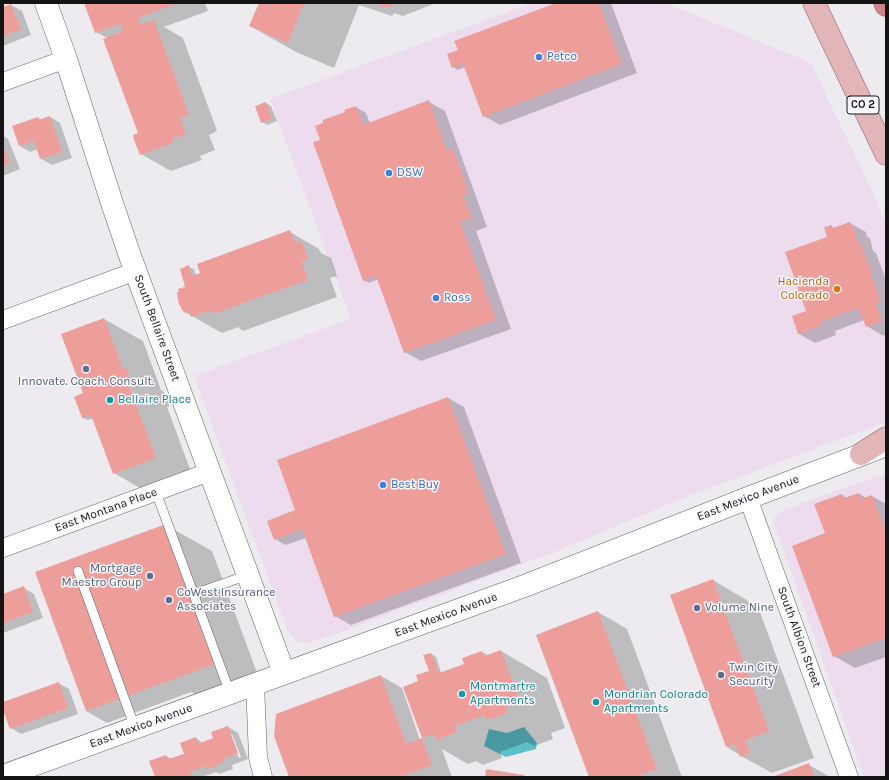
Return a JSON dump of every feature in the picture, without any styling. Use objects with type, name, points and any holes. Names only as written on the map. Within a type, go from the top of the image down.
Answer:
[{"type":"main road","name":"CO 2","points":[[814,3],[886,154]]},
{"type":"main road","points":[[880,3],[886,15]]},
{"type":"main road","points":[[861,454],[886,438]]},
{"type":"street","name":"South Bellaire Street","points":[[46,3],[136,271],[284,673]]},
{"type":"street","points":[[3,82],[66,59]]},
{"type":"street","points":[[3,320],[136,271]]},
{"type":"street","name":"East Mexico Avenue","points":[[3,776],[26,773],[135,728],[527,585],[861,454],[886,446]]},
{"type":"street","name":"East Montana Place","points":[[3,548],[209,472]]},
{"type":"street","name":"South Albion Street","points":[[748,498],[849,777]]},
{"type":"street","points":[[254,684],[258,757],[263,777]]},
{"type":"lane","points":[[156,492],[230,693]]},
{"type":"lane","points":[[78,572],[135,728]]},
{"type":"lane","points":[[194,594],[248,575]]},
{"type":"shaded area","points":[[532,3],[666,3],[811,63],[886,224],[886,422],[683,498],[552,553],[319,640],[305,643],[299,642],[291,636],[287,629],[194,376],[351,319],[270,99]]},
{"type":"shaded area","points":[[886,473],[886,777],[864,777],[773,521],[781,511]]},
{"type":"water","points":[[524,727],[537,743],[536,749],[506,757],[484,746],[489,729],[507,733]]},
{"type":"building","points":[[84,3],[177,3],[138,18],[141,25],[154,20],[189,115],[180,118],[186,134],[172,139],[173,143],[140,155],[133,135],[138,133],[103,39],[123,31],[120,24],[95,33]]},
{"type":"building","points":[[259,3],[304,3],[288,43],[249,26]]},
{"type":"building","points":[[375,3],[398,3],[386,8]]},
{"type":"building","name":"Petco","points":[[556,3],[599,3],[622,64],[483,117],[463,64],[452,68],[447,54],[458,50],[454,41]]},
{"type":"building","points":[[11,4],[21,29],[3,36],[3,7]]},
{"type":"building","points":[[429,100],[447,151],[453,149],[469,193],[463,195],[472,218],[460,222],[496,320],[404,353],[376,276],[363,281],[313,142],[320,140],[315,126],[323,123],[323,120],[345,112],[344,110],[356,106],[363,125]]},
{"type":"building","points":[[266,102],[272,119],[261,123],[255,106]]},
{"type":"building","points":[[50,116],[62,152],[40,159],[34,141],[19,146],[12,126],[38,117],[39,120]]},
{"type":"building","points":[[3,146],[10,163],[3,166]]},
{"type":"building","name":"Hacienda Colorado","points":[[850,222],[852,228],[854,228],[858,243],[860,242],[873,276],[871,276],[881,302],[876,304],[882,321],[866,327],[858,308],[820,322],[821,326],[798,334],[792,316],[806,311],[785,252],[827,237],[824,227],[831,225],[833,228]]},
{"type":"building","points":[[290,230],[295,243],[301,240],[308,259],[301,261],[308,280],[213,314],[212,310],[191,317],[189,311],[185,313],[182,310],[178,301],[177,292],[179,292],[178,289],[185,287],[180,269],[189,265],[192,276],[200,273],[197,264]]},
{"type":"building","name":"Bellaire Place","points":[[104,318],[123,369],[126,368],[132,384],[129,385],[156,458],[113,474],[91,415],[82,418],[74,397],[83,393],[61,334]]},
{"type":"building","name":"Best Buy","points":[[448,397],[506,554],[334,617],[302,529],[274,540],[267,521],[295,510],[277,460]]},
{"type":"building","points":[[859,493],[861,499],[872,495],[886,533],[886,638],[833,657],[792,546],[825,533],[814,504],[842,494],[844,498]]},
{"type":"building","points":[[166,524],[218,663],[86,711],[35,572]]},
{"type":"building","points":[[713,579],[769,731],[746,740],[750,753],[740,757],[735,744],[726,747],[670,595]]},
{"type":"building","points":[[24,586],[33,612],[3,623],[3,594]]},
{"type":"building","name":"Mondrian Colorado Apartments","points":[[598,611],[657,769],[635,777],[589,777],[536,635]]},
{"type":"building","name":"Montmartre Apartments","points":[[501,650],[520,702],[506,707],[508,713],[487,720],[485,715],[455,726],[457,732],[437,740],[434,734],[422,738],[403,687],[418,681],[416,675],[429,671],[423,655],[431,653],[439,673],[464,664],[462,658],[482,651],[484,656]]},
{"type":"building","points":[[381,675],[406,744],[422,738],[432,765],[399,777],[289,777],[274,736],[276,714]]},
{"type":"building","points":[[59,682],[68,708],[10,729],[3,710],[3,702]]},
{"type":"building","points":[[228,726],[238,753],[222,759],[223,763],[208,769],[206,766],[190,772],[192,777],[155,777],[149,761],[166,755],[168,759],[184,754],[180,743],[196,737],[198,744],[213,738],[211,732]]},
{"type":"building","points":[[809,763],[814,777],[772,777]]},
{"type":"building","points":[[486,769],[524,775],[524,777],[485,777]]},
{"type":"place","name":"Petco","points":[[539,57]]},
{"type":"place","name":"DSW","points":[[389,173]]},
{"type":"place","name":"Hacienda Colorado","points":[[837,289]]},
{"type":"place","name":"Ross","points":[[436,298]]},
{"type":"place","name":"Innovate. Coach. Consult.","points":[[86,369]]},
{"type":"place","name":"Bellaire Place","points":[[110,400]]},
{"type":"place","name":"Best Buy","points":[[383,485]]},
{"type":"place","name":"Mortgage Maestro Group","points":[[150,576]]},
{"type":"place","name":"CoWest Insurance Associates","points":[[169,600]]},
{"type":"place","name":"Volume Nine","points":[[697,608]]},
{"type":"place","name":"Twin City Security","points":[[721,675]]},
{"type":"place","name":"Montmartre Apartments","points":[[462,694]]},
{"type":"place","name":"Mondrian Colorado Apartments","points":[[596,702]]}]
